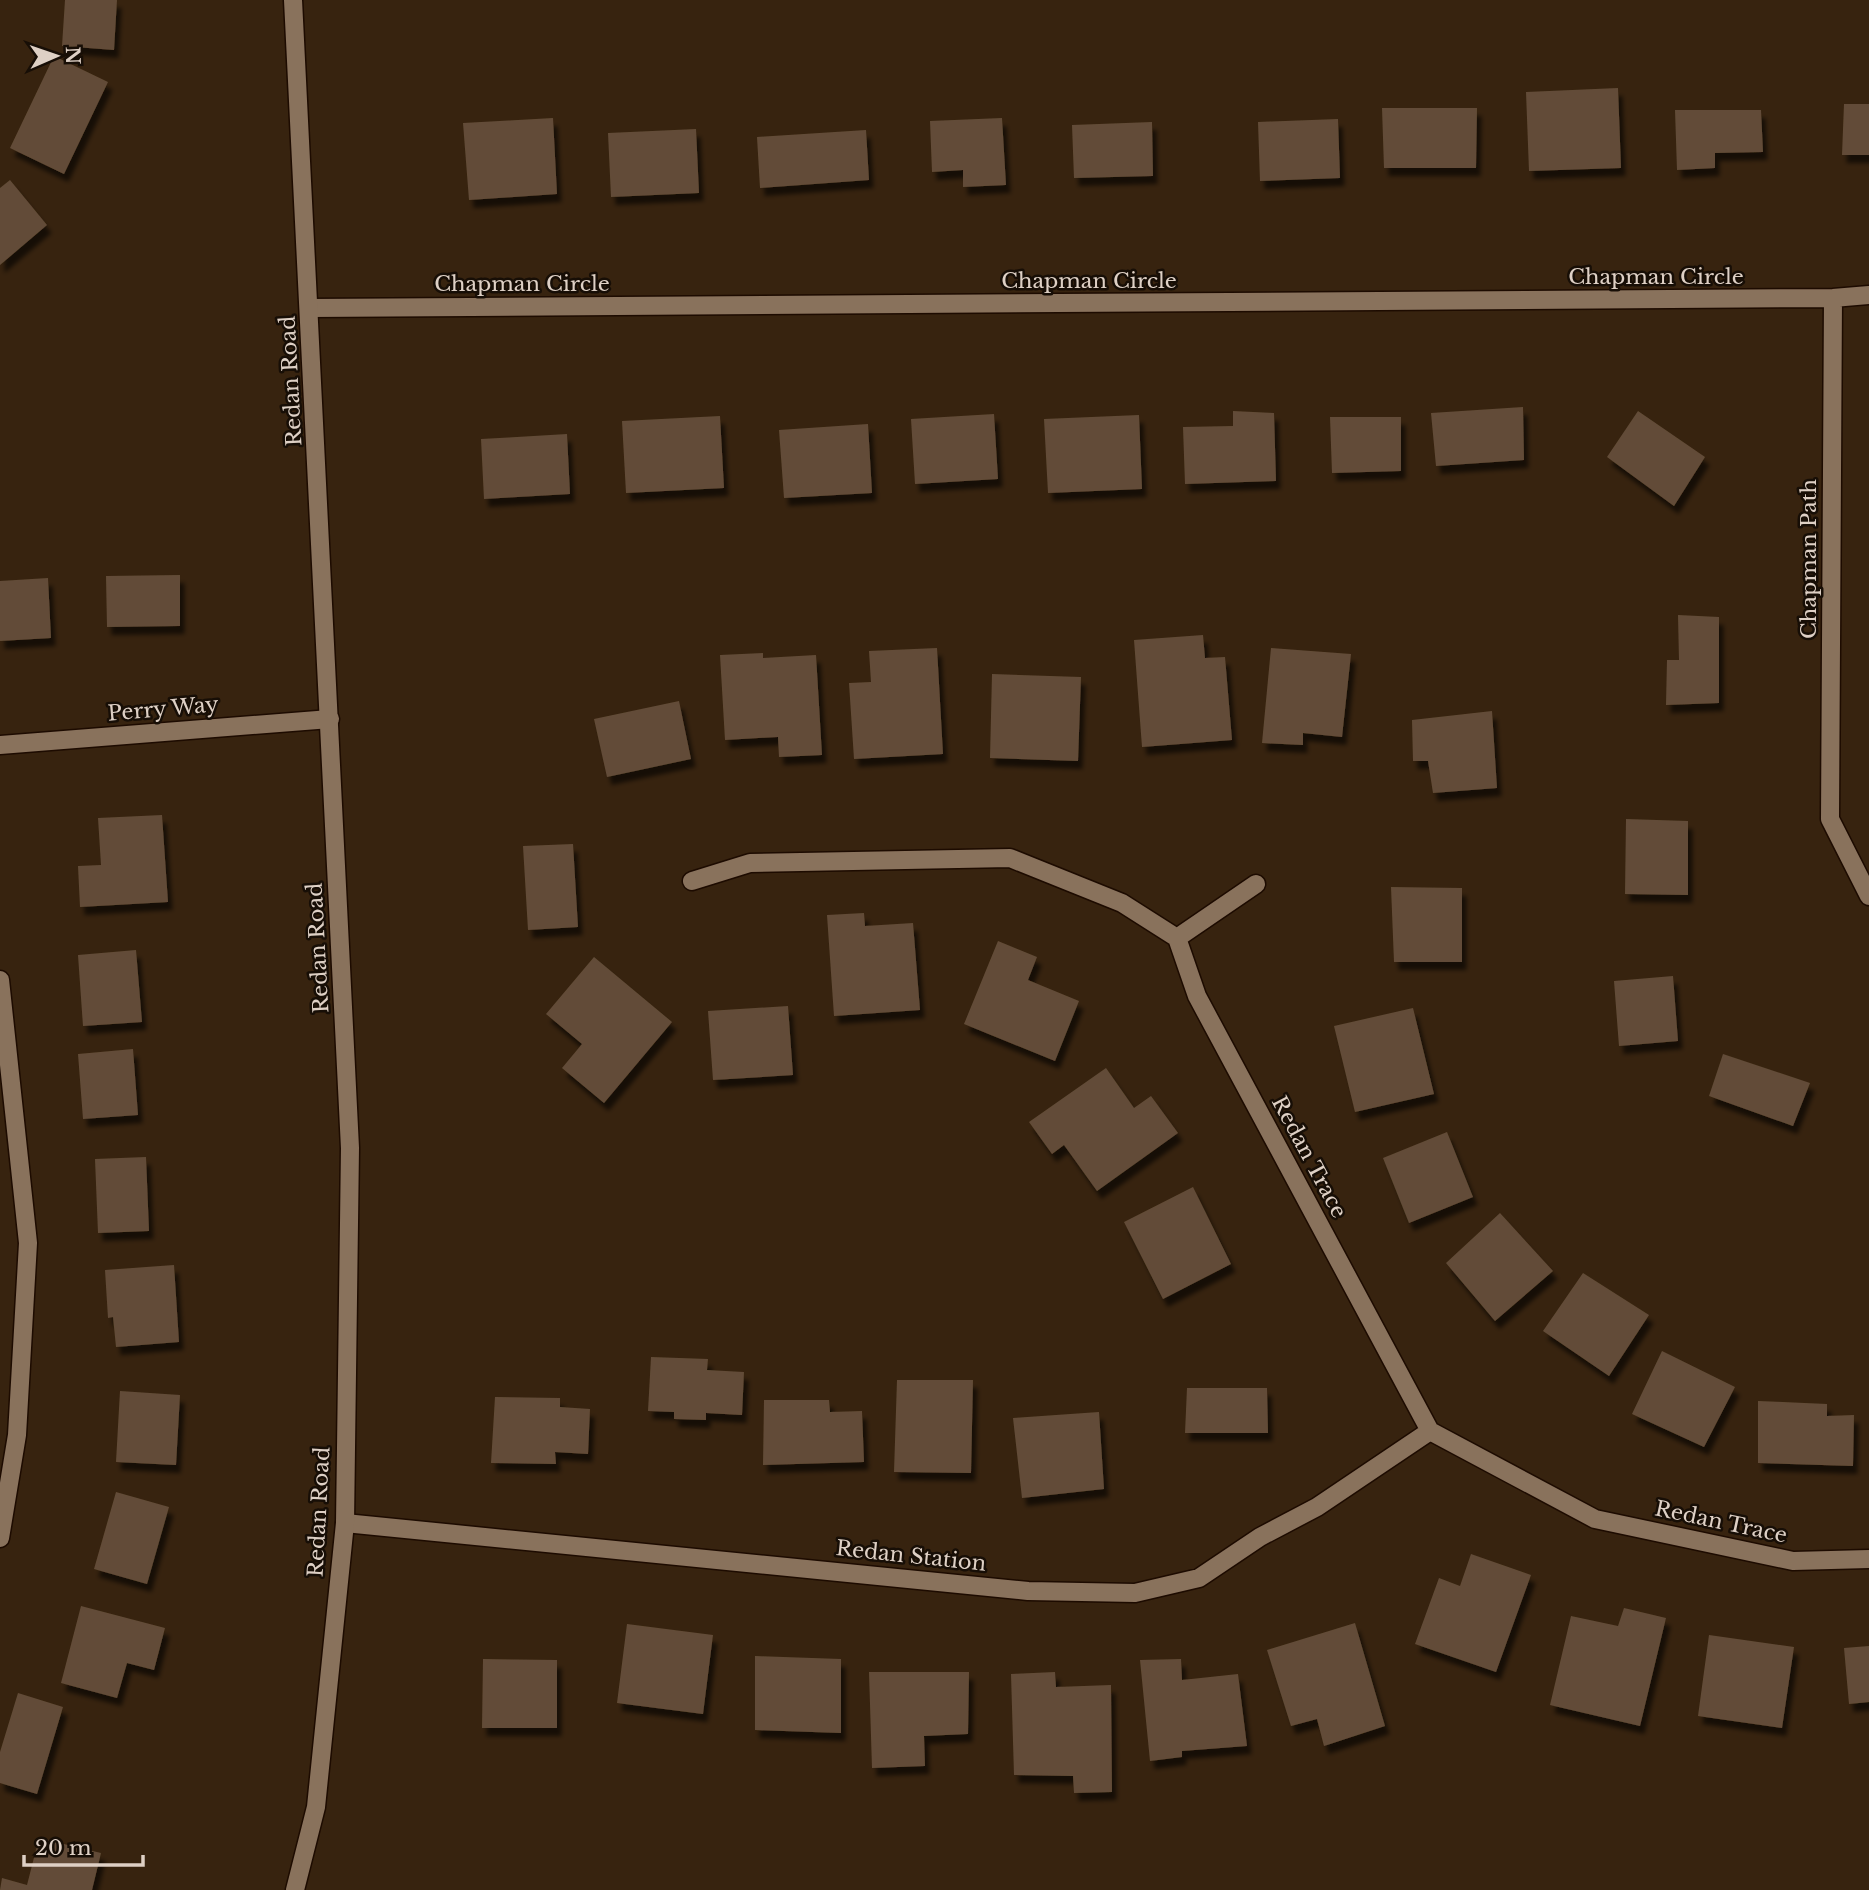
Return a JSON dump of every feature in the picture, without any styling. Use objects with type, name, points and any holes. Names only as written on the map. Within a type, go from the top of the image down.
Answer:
[{"type":"street","name":"Redan Road","points":[[293,0],[350,1148],[345,1523],[316,1807],[295,1890]]},
{"type":"street","name":"Chapman Circle","points":[[310,308],[1833,298],[1869,295]]},
{"type":"street","name":"Chapman Path","points":[[1833,298],[1830,820],[1869,896]]},
{"type":"street","name":"Perry Way","points":[[0,745],[330,719]]},
{"type":"street","points":[[692,881],[750,863],[1010,858],[1122,903],[1177,938],[1256,884]]},
{"type":"street","name":"Redan Trace","points":[[1177,938],[1197,996],[1430,1430],[1595,1519],[1793,1561],[1869,1559]]},
{"type":"street","points":[[0,981],[29,1243],[17,1435],[0,1538]]},
{"type":"street","name":"Redan Station","points":[[345,1523],[1028,1591],[1135,1593],[1199,1578],[1260,1537],[1317,1507],[1430,1430]]},
{"type":"building","points":[[65,0],[117,0],[114,50],[62,46]]},
{"type":"building","points":[[54,56],[108,82],[64,174],[10,148]]},
{"type":"building","points":[[1618,88],[1621,168],[1529,171],[1526,92]]},
{"type":"building","points":[[1844,104],[1869,104],[1869,155],[1842,155]]},
{"type":"building","points":[[1382,108],[1477,108],[1476,168],[1384,168]]},
{"type":"building","points":[[1675,110],[1761,110],[1763,152],[1715,153],[1715,168],[1677,170]]},
{"type":"building","points":[[553,118],[557,194],[469,200],[463,123]]},
{"type":"building","points":[[1002,118],[1006,185],[963,187],[963,170],[932,172],[930,121]]},
{"type":"building","points":[[1338,119],[1340,178],[1260,181],[1258,122]]},
{"type":"building","points":[[1152,122],[1153,176],[1074,178],[1072,125]]},
{"type":"building","points":[[696,129],[699,193],[611,197],[608,133]]},
{"type":"building","points":[[866,130],[869,180],[760,188],[757,137]]},
{"type":"building","points":[[10,180],[47,225],[0,265],[0,188]]},
{"type":"building","points":[[1523,407],[1524,460],[1436,466],[1431,413]]},
{"type":"building","points":[[1233,411],[1274,413],[1276,481],[1185,484],[1183,427],[1233,426]]},
{"type":"building","points":[[1638,411],[1705,457],[1674,506],[1607,457]]},
{"type":"building","points":[[994,414],[998,479],[915,484],[911,419]]},
{"type":"building","points":[[1139,415],[1142,489],[1048,493],[1044,419]]},
{"type":"building","points":[[720,416],[724,488],[626,493],[622,421]]},
{"type":"building","points":[[1330,417],[1401,417],[1401,471],[1332,473]]},
{"type":"building","points":[[868,424],[872,493],[784,498],[779,430]]},
{"type":"building","points":[[567,434],[570,494],[484,499],[481,439]]},
{"type":"building","points":[[180,575],[180,626],[107,627],[106,576]]},
{"type":"building","points":[[48,578],[51,638],[0,641],[0,581]]},
{"type":"building","points":[[1678,615],[1719,617],[1719,703],[1666,705],[1667,660],[1679,660]]},
{"type":"building","points":[[1203,635],[1205,658],[1225,657],[1232,740],[1142,747],[1134,640]]},
{"type":"building","points":[[937,648],[943,754],[854,759],[849,683],[871,682],[869,651]]},
{"type":"building","points":[[1271,648],[1351,654],[1342,737],[1303,733],[1303,745],[1262,743]]},
{"type":"building","points":[[763,653],[763,658],[816,655],[822,755],[779,757],[778,737],[725,740],[720,655]]},
{"type":"building","points":[[992,674],[1081,677],[1078,761],[990,758]]},
{"type":"building","points":[[679,701],[691,759],[607,777],[594,719]]},
{"type":"building","points":[[1492,711],[1497,788],[1433,793],[1428,761],[1413,761],[1412,720]]},
{"type":"building","points":[[162,815],[168,902],[80,907],[78,866],[101,865],[98,818]]},
{"type":"building","points":[[1626,819],[1688,821],[1688,895],[1625,894]]},
{"type":"building","points":[[573,844],[578,927],[528,930],[523,846]]},
{"type":"building","points":[[1391,887],[1462,888],[1462,962],[1394,962]]},
{"type":"building","points":[[864,913],[865,926],[913,923],[920,1010],[834,1016],[827,915]]},
{"type":"building","points":[[998,941],[1037,957],[1028,980],[1079,1001],[1055,1061],[964,1024]]},
{"type":"building","points":[[136,950],[142,1022],[83,1026],[78,955]]},
{"type":"building","points":[[594,957],[672,1022],[604,1103],[562,1068],[582,1044],[546,1014]]},
{"type":"building","points":[[1673,976],[1678,1041],[1619,1046],[1614,981]]},
{"type":"building","points":[[788,1006],[793,1075],[713,1080],[708,1011]]},
{"type":"building","points":[[1413,1008],[1434,1094],[1355,1112],[1334,1026]]},
{"type":"building","points":[[133,1049],[138,1115],[83,1119],[78,1054]]},
{"type":"building","points":[[1723,1054],[1810,1083],[1793,1126],[1709,1096]]},
{"type":"building","points":[[1106,1068],[1134,1108],[1151,1096],[1178,1133],[1097,1191],[1064,1145],[1052,1154],[1029,1122]]},
{"type":"building","points":[[1447,1132],[1473,1197],[1409,1223],[1383,1158]]},
{"type":"building","points":[[146,1157],[149,1231],[98,1233],[95,1159]]},
{"type":"building","points":[[1193,1187],[1231,1264],[1163,1299],[1124,1222]]},
{"type":"building","points":[[1500,1213],[1553,1271],[1495,1321],[1446,1263]]},
{"type":"building","points":[[174,1265],[179,1342],[116,1347],[113,1317],[108,1318],[105,1270]]},
{"type":"building","points":[[1583,1273],[1649,1315],[1609,1376],[1543,1331]]},
{"type":"building","points":[[1662,1351],[1735,1387],[1704,1447],[1632,1414]]},
{"type":"building","points":[[651,1357],[708,1359],[707,1370],[744,1372],[742,1415],[706,1413],[706,1420],[674,1419],[674,1412],[648,1411]]},
{"type":"building","points":[[897,1380],[973,1380],[971,1473],[894,1472]]},
{"type":"building","points":[[1187,1388],[1267,1388],[1268,1433],[1185,1433]]},
{"type":"building","points":[[120,1391],[180,1395],[176,1465],[116,1462]]},
{"type":"building","points":[[495,1397],[560,1398],[560,1407],[590,1409],[588,1454],[555,1452],[556,1464],[491,1463]]},
{"type":"building","points":[[764,1400],[829,1400],[830,1412],[862,1411],[864,1462],[763,1465]]},
{"type":"building","points":[[1758,1401],[1827,1404],[1827,1416],[1854,1415],[1853,1466],[1758,1463]]},
{"type":"building","points":[[1099,1412],[1104,1489],[1022,1498],[1013,1418]]},
{"type":"building","points":[[116,1492],[169,1507],[147,1584],[94,1569]]},
{"type":"building","points":[[1471,1554],[1531,1575],[1496,1672],[1415,1644],[1439,1578],[1460,1586]]},
{"type":"building","points":[[81,1606],[165,1628],[154,1670],[127,1663],[117,1698],[61,1683]]},
{"type":"building","points":[[1624,1608],[1666,1618],[1640,1726],[1550,1705],[1571,1616],[1618,1626]]},
{"type":"building","points":[[1355,1623],[1385,1726],[1324,1746],[1317,1719],[1291,1726],[1267,1650]]},
{"type":"building","points":[[627,1624],[713,1635],[703,1714],[617,1703]]},
{"type":"building","points":[[1709,1635],[1794,1647],[1782,1728],[1698,1716]]},
{"type":"building","points":[[1869,1646],[1869,1702],[1849,1704],[1844,1648]]},
{"type":"building","points":[[755,1656],[841,1659],[841,1733],[755,1730]]},
{"type":"building","points":[[483,1659],[557,1660],[557,1728],[482,1728]]},
{"type":"building","points":[[1181,1659],[1182,1680],[1238,1674],[1247,1746],[1182,1751],[1182,1757],[1150,1761],[1140,1660]]},
{"type":"building","points":[[869,1672],[969,1672],[968,1734],[924,1736],[925,1766],[872,1768]]},
{"type":"building","points":[[1055,1672],[1056,1687],[1111,1685],[1112,1792],[1074,1793],[1073,1776],[1014,1775],[1011,1674]]},
{"type":"building","points":[[18,1693],[63,1707],[37,1794],[0,1783],[0,1752]]},
{"type":"building","points":[[39,1838],[101,1853],[92,1890],[0,1890],[2,1878],[27,1885]]}]
